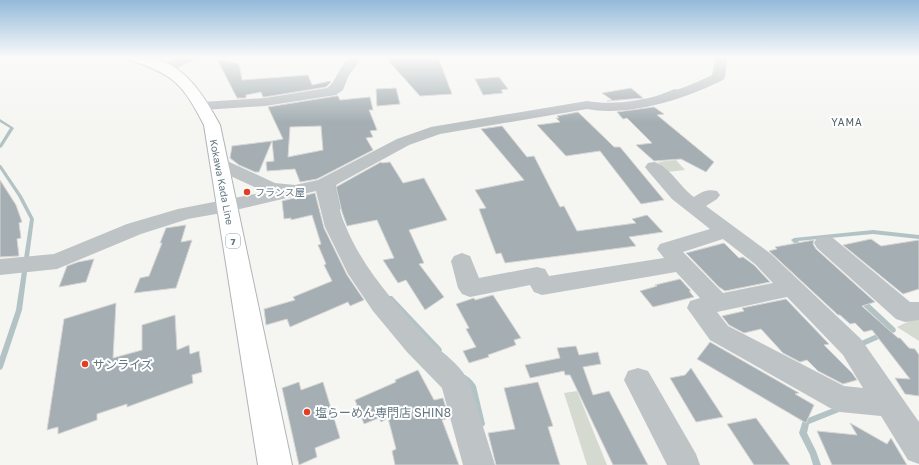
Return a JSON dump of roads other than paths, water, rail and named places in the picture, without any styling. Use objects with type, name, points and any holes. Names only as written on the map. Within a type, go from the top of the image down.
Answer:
[{"type":"main road","name":"Kokawa Kada Line","points":[[181,79],[188,84],[212,125],[275,465]]},
{"type":"street","points":[[202,106],[265,102],[331,92],[338,87],[341,79]]},
{"type":"street","points":[[17,265],[57,261],[134,229],[185,213],[227,206],[324,184],[403,142],[437,130],[586,105],[600,109],[634,105],[678,92],[713,79]]},
{"type":"street","points":[[219,164],[272,188],[298,190]]},
{"type":"street","points":[[654,167],[679,195],[702,200],[728,231],[763,259],[852,346],[919,449]]},
{"type":"street","points":[[324,184],[336,227],[356,268],[382,304],[416,344],[455,382],[479,465]]},
{"type":"street","points":[[718,303],[668,249],[728,231]]},
{"type":"street","points":[[825,243],[905,312],[919,311]]},
{"type":"street","points":[[462,261],[470,288],[536,275],[542,286],[681,263]]},
{"type":"street","points":[[791,288],[699,308],[718,333],[840,399],[890,404]]},
{"type":"street","points":[[638,380],[684,465]]},
{"type":"waterway","points":[[659,96],[676,90]]},
{"type":"waterway","points":[[0,120],[12,128],[0,147]]},
{"type":"waterway","points":[[0,166],[20,196],[32,219],[19,310],[0,367]]},
{"type":"waterway","points":[[338,182],[334,184],[339,209]]},
{"type":"waterway","points":[[801,247],[794,240],[873,232],[919,237]]},
{"type":"waterway","points":[[390,298],[439,350]]},
{"type":"waterway","points":[[861,300],[893,330],[861,344]]},
{"type":"waterway","points":[[465,378],[473,386],[481,424]]},
{"type":"waterway","points":[[817,465],[803,433],[806,422],[836,410]]},
{"type":"place","name":"フランス屋","points":[[247,192]]},
{"type":"place","name":"サンライズ","points":[[85,364]]},
{"type":"place","name":"塩らーめん専門店 SHIN8","points":[[307,412]]},
{"type":"district","name":"YAMA","points":[[847,122]]}]
